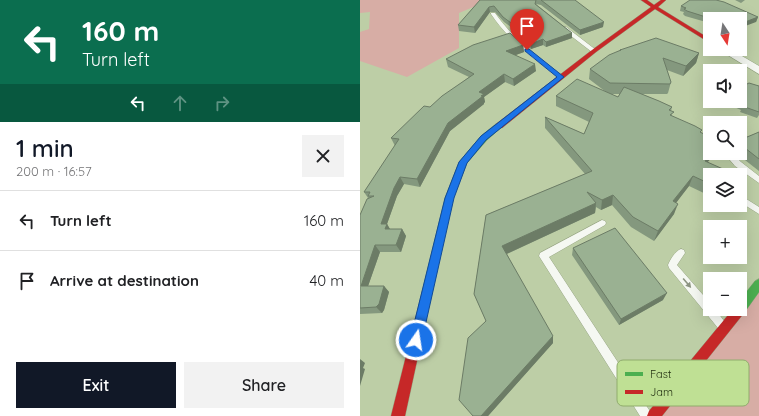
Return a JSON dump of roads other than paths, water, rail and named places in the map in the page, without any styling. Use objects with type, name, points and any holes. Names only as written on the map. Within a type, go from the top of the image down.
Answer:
[{"type":"street","points":[[642,0],[703,37]]},
{"type":"street","points":[[398,416],[449,198],[463,162],[484,138],[594,51],[664,0]]},
{"type":"street","points":[[734,56],[759,71]]},
{"type":"street","points":[[747,300],[759,284]]},
{"type":"street","points":[[699,360],[734,316]]},
{"type":"street","points":[[654,416],[662,406]]},
{"type":"lane","points":[[493,14],[497,21],[527,50],[561,77]]},
{"type":"lane","points":[[556,22],[594,51]]},
{"type":"lane","points":[[734,160],[759,180]]},
{"type":"lane","points":[[747,203],[759,211]]},
{"type":"lane","points":[[602,224],[543,256],[617,370]]},
{"type":"lane","points":[[680,253],[672,265],[725,328]]},
{"type":"lane","points":[[640,406],[647,416]]}]
